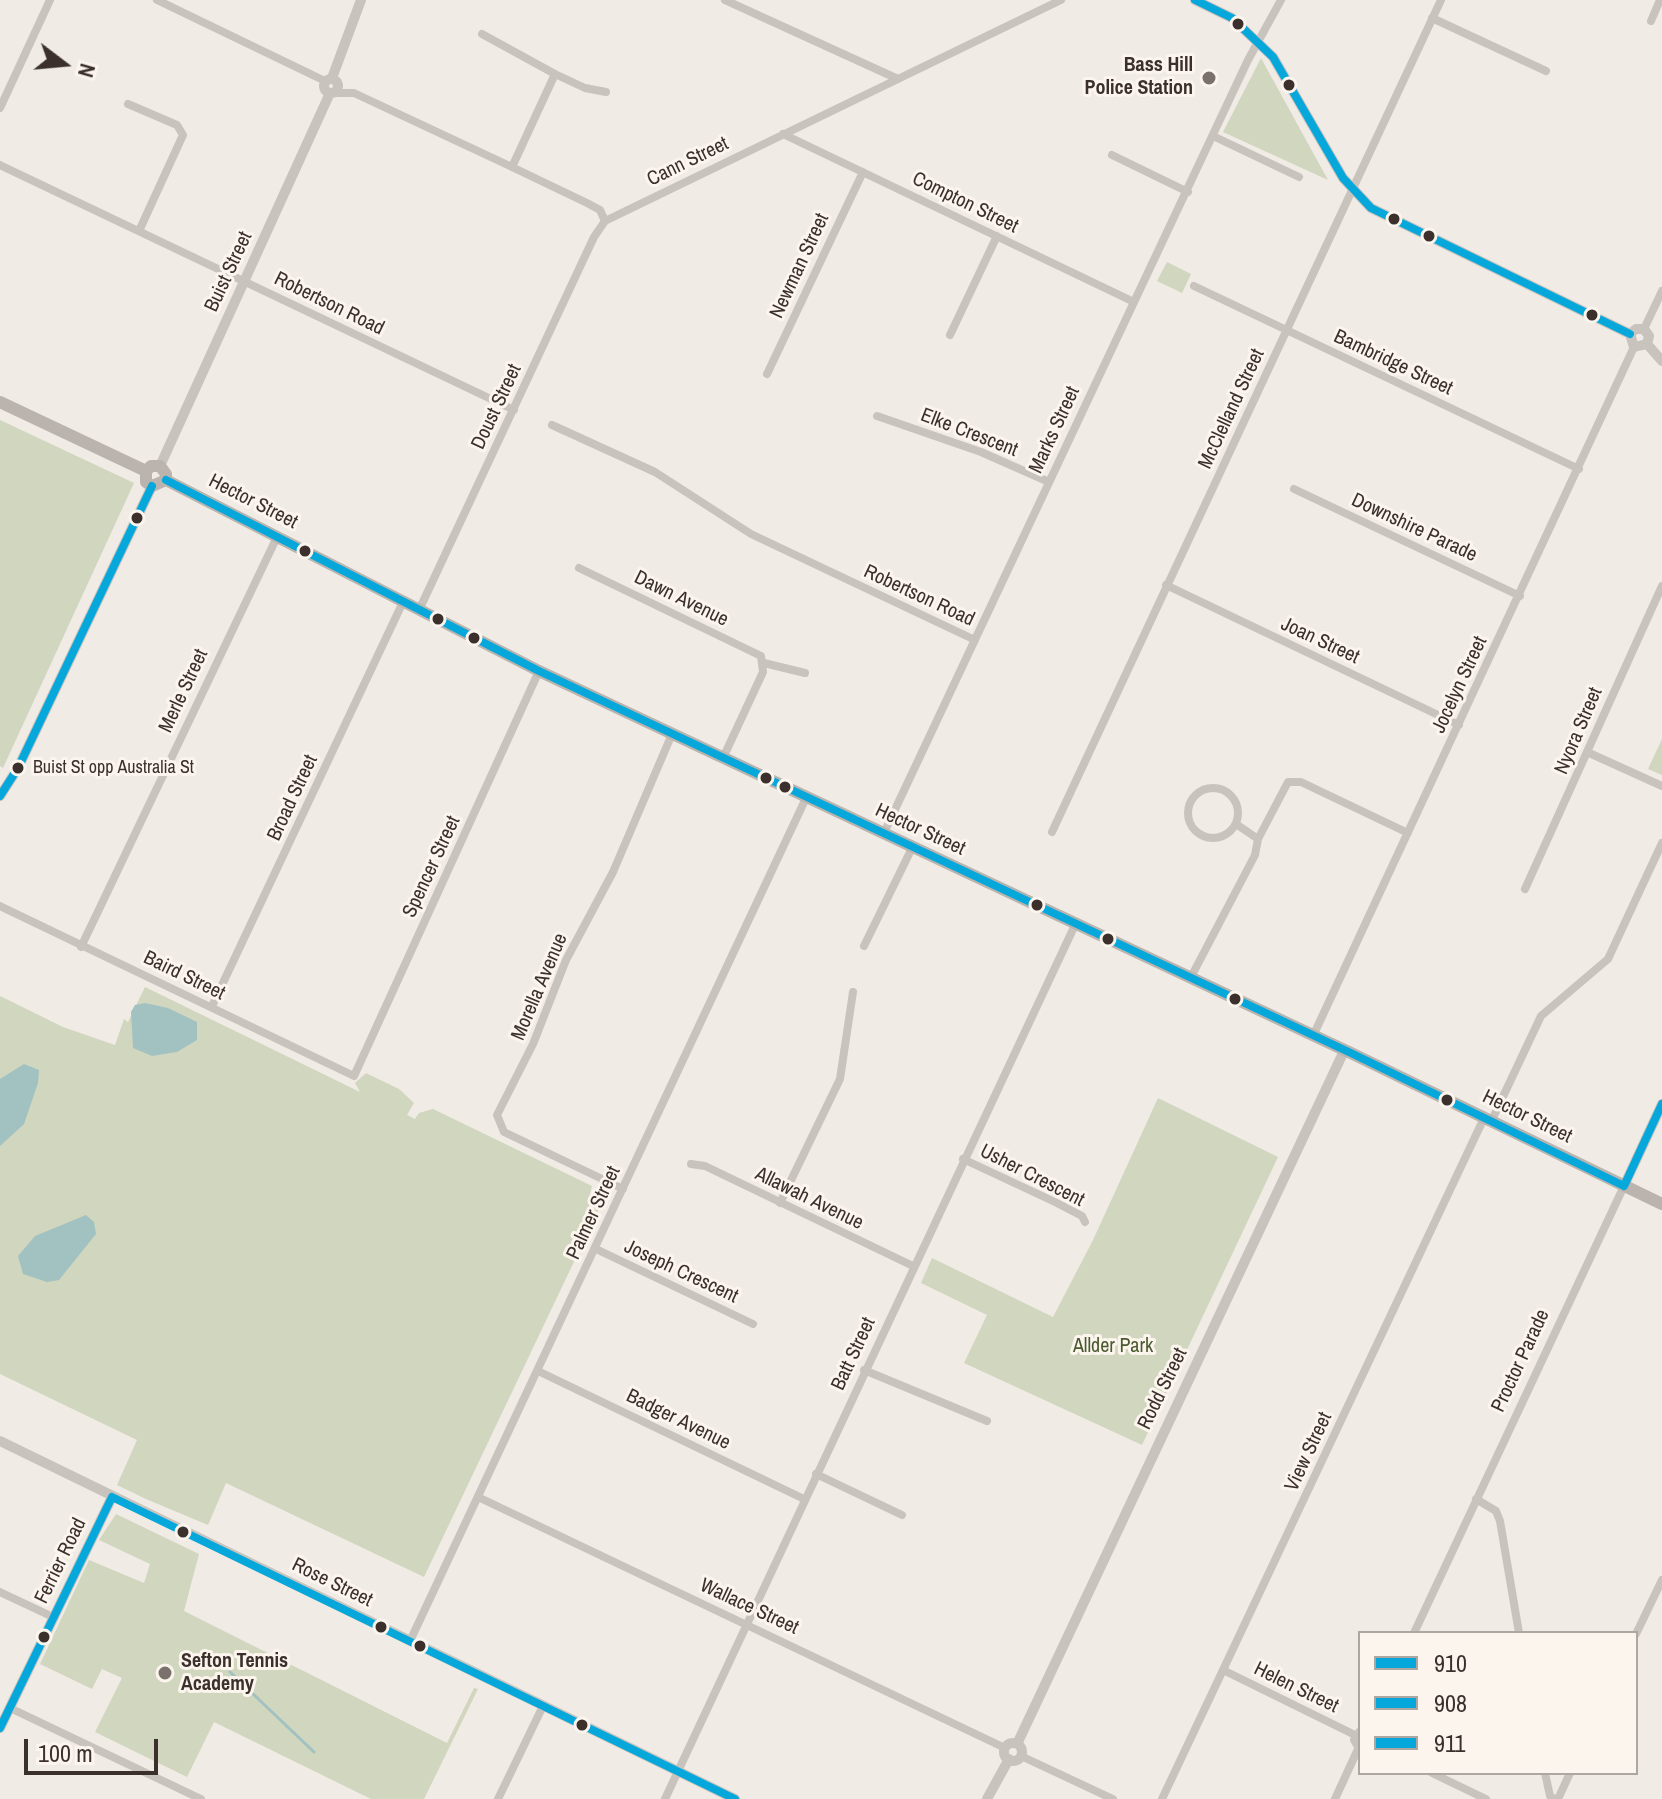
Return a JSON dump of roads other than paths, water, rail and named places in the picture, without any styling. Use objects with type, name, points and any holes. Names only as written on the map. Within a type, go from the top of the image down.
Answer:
[{"type":"main road","points":[[0,402],[146,471]]},
{"type":"main road","points":[[151,466],[160,466],[166,480],[158,487],[152,486],[146,482],[146,471],[151,466]]},
{"type":"main road","name":"Hector Street","points":[[166,480],[539,671],[1662,1204]]},
{"type":"street","points":[[0,108],[50,0]]},
{"type":"street","points":[[157,0],[329,80]]},
{"type":"street","points":[[361,0],[329,80],[323,87],[331,93],[354,93],[512,167],[600,210],[605,221]]},
{"type":"street","points":[[725,0],[898,79]]},
{"type":"street","name":"Cann Street","points":[[605,221],[1061,0]]},
{"type":"street","points":[[1195,0],[1232,18],[1260,42],[1288,80],[1352,190],[1371,208],[1630,334],[1634,347],[1647,344]]},
{"type":"street","name":"Marks Street","points":[[883,835],[1213,136],[1281,0]]},
{"type":"street","name":"McClelland Street","points":[[1052,832],[1441,0]]},
{"type":"street","points":[[1651,21],[1660,0]]},
{"type":"street","points":[[1432,18],[1546,71]]},
{"type":"street","points":[[482,34],[555,74],[606,92]]},
{"type":"street","points":[[512,167],[555,74]]},
{"type":"street","name":"Buist Street","points":[[160,466],[331,93]]},
{"type":"street","points":[[128,104],[177,125],[183,135],[139,231]]},
{"type":"street","name":"Compton Street","points":[[783,134],[1134,302]]},
{"type":"street","points":[[1213,136],[1299,177]]},
{"type":"street","points":[[1112,155],[1188,192]]},
{"type":"street","name":"Robertson Road","points":[[0,165],[514,410]]},
{"type":"street","name":"Newman Street","points":[[767,374],[863,172]]},
{"type":"street","name":"Doust Street","points":[[420,608],[594,237],[605,221]]},
{"type":"street","points":[[950,335],[997,236]]},
{"type":"street","name":"Bambridge Street","points":[[1194,286],[1579,469]]},
{"type":"street","points":[[1644,329],[1662,291]]},
{"type":"street","points":[[1630,334],[1636,329],[1644,329]]},
{"type":"street","points":[[1644,329],[1649,336],[1647,344]]},
{"type":"street","points":[[1647,344],[1662,361]]},
{"type":"street","name":"Jocelyn Street","points":[[1313,1036],[1634,347]]},
{"type":"street","name":"Elke Crescent","points":[[877,416],[981,452],[1049,482]]},
{"type":"street","name":"Robertson Road","points":[[552,425],[655,472],[751,534],[975,640]]},
{"type":"street","points":[[0,796],[5,779],[152,486]]},
{"type":"street","name":"Downshire Parade","points":[[1294,489],[1520,596]]},
{"type":"street","name":"Merle Street","points":[[81,947],[277,537]]},
{"type":"street","name":"Dawn Avenue","points":[[579,568],[757,653],[764,663],[805,673]]},
{"type":"street","name":"Joan Street","points":[[1166,585],[1459,725]]},
{"type":"street","name":"Nyora Street","points":[[1525,889],[1662,586]]},
{"type":"street","name":"Broad Street","points":[[212,1006],[403,602]]},
{"type":"street","points":[[723,758],[764,663]]},
{"type":"street","name":"Spencer Street","points":[[354,1076],[539,671]]},
{"type":"street","name":"Morella Avenue","points":[[623,1189],[504,1132],[497,1115],[533,1044],[566,960],[613,872],[672,734]]},
{"type":"street","points":[[1587,752],[1662,786]]},
{"type":"street","points":[[1190,980],[1255,855],[1258,839],[1286,785],[1294,780],[1408,833]]},
{"type":"street","points":[[1203,791],[1224,791],[1237,807],[1236,824],[1224,835],[1203,835],[1190,819],[1191,802],[1203,791]]},
{"type":"street","name":"Palmer Street","points":[[410,1641],[806,798]]},
{"type":"street","points":[[1236,824],[1258,839]]},
{"type":"street","name":"View Street","points":[[1162,1799],[1541,1016],[1608,959],[1662,843]]},
{"type":"street","points":[[864,946],[912,848]]},
{"type":"street","name":"Baird Street","points":[[0,906],[354,1076]]},
{"type":"street","name":"Batt Street","points":[[665,1799],[1075,925]]},
{"type":"street","points":[[780,1203],[840,1079],[853,992]]},
{"type":"street","name":"Rodd Street","points":[[1017,1744],[1344,1051]]},
{"type":"street","name":"Proctor Parade","points":[[1415,1631],[1662,1104]]},
{"type":"street","name":"Usher Crescent","points":[[963,1159],[1055,1202],[1082,1216],[1085,1222]]},
{"type":"street","name":"Allawah Avenue","points":[[691,1164],[705,1166],[913,1266]]},
{"type":"street","name":"Joseph Crescent","points":[[596,1249],[753,1324]]},
{"type":"street","points":[[864,1370],[987,1421]]},
{"type":"street","name":"Badger Avenue","points":[[538,1371],[804,1499]]},
{"type":"street","name":"Rose Street","points":[[0,1441],[735,1799]]},
{"type":"street","points":[[816,1474],[902,1515]]},
{"type":"street","name":"Ferrier Road","points":[[0,1728],[112,1497]]},
{"type":"street","name":"Wallace Street","points":[[478,1497],[745,1623],[1007,1754]]},
{"type":"street","points":[[1476,1499],[1496,1511],[1500,1521],[1519,1631]]},
{"type":"street","points":[[1637,1631],[1662,1580]]},
{"type":"street","points":[[0,1592],[53,1617]]},
{"type":"street","name":"Helen Street","points":[[1223,1670],[1358,1733]]},
{"type":"street","points":[[498,1799],[543,1706]]},
{"type":"street","points":[[10,1708],[201,1799]]},
{"type":"street","points":[[987,1799],[1010,1743],[1017,1744],[1021,1756]]},
{"type":"street","points":[[1335,1799],[1358,1752]]},
{"type":"street","points":[[1007,1754],[1021,1756],[1113,1799]]},
{"type":"street","points":[[1436,1775],[1486,1799]]},
{"type":"street","points":[[1545,1775],[1550,1796],[1556,1799],[1569,1775]]},
{"type":"water","points":[[145,1003],[168,1008],[197,1022],[197,1040],[177,1052],[152,1056],[133,1048],[131,1012],[135,1005]]},
{"type":"water","points":[[24,1064],[39,1070],[38,1083],[24,1124],[0,1146],[0,1079]]},
{"type":"water","points":[[86,1215],[94,1222],[96,1234],[59,1280],[47,1282],[23,1274],[18,1256],[35,1236]]},
{"type":"waterway","points":[[230,1672],[314,1752]]},
{"type":"place","name":"Bass Hill Police Station","points":[[1209,78]]},
{"type":"place","name":"Buist St opp Australia St","points":[[18,768]]},
{"type":"place","name":"Sefton Tennis Academy","points":[[165,1673]]},
{"type":"park label","name":"Allder Park","points":[[1113,1347]]}]
